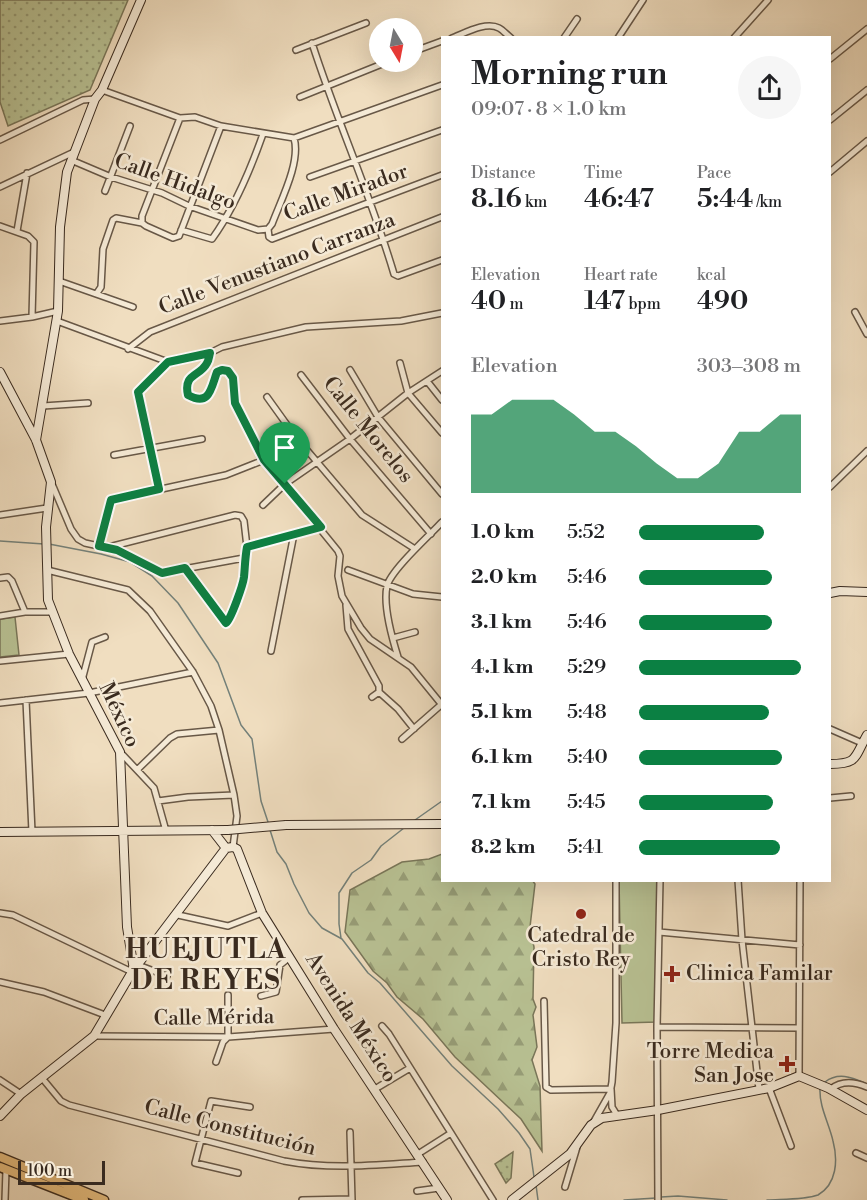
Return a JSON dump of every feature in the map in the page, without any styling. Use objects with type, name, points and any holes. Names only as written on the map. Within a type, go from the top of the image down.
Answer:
[{"type":"main road","points":[[0,1157],[104,1200]]},
{"type":"main road","points":[[3,1168],[84,1200]]},
{"type":"main road","points":[[26,1177],[29,1168]]},
{"type":"street","points":[[36,440],[57,321],[60,227],[67,172],[95,99],[102,90],[141,0]]},
{"type":"street","points":[[619,36],[643,0]]},
{"type":"street","points":[[736,36],[768,0]]},
{"type":"street","points":[[565,36],[577,19]]},
{"type":"street","points":[[297,50],[366,23]]},
{"type":"street","points":[[457,36],[481,27],[491,26],[498,27],[509,36]]},
{"type":"street","points":[[831,58],[867,29]]},
{"type":"street","points":[[423,48],[441,41]]},
{"type":"street","points":[[312,44],[384,240],[394,274],[398,276],[441,260]]},
{"type":"street","points":[[300,97],[369,69]]},
{"type":"street","points":[[102,90],[180,118],[195,117],[220,126],[294,138],[441,85]]},
{"type":"street","points":[[831,119],[867,90]]},
{"type":"street","points":[[0,140],[83,100],[95,99]]},
{"type":"street","points":[[142,223],[142,216],[151,190],[180,118]]},
{"type":"street","points":[[105,191],[130,126]]},
{"type":"street","points":[[97,293],[101,287],[104,249],[116,218],[142,223],[173,238],[177,237],[220,126]]},
{"type":"street","points":[[310,177],[441,130]]},
{"type":"street","points":[[181,230],[212,239],[226,219],[250,169],[263,134]]},
{"type":"street","points":[[268,229],[292,172],[298,149],[294,138]]},
{"type":"street","points":[[831,171],[867,141]]},
{"type":"street","points":[[0,187],[27,173],[73,156]]},
{"type":"street","name":"Calle Hidalgo","points":[[73,156],[111,177],[162,193],[189,206],[258,231],[268,229]]},
{"type":"street","points":[[17,231],[27,173]]},
{"type":"street","name":"Calle Mirador","points":[[268,229],[269,237],[272,238],[441,175]]},
{"type":"street","name":"Calle Venustiano Carranza","points":[[128,349],[150,332],[441,218]]},
{"type":"street","points":[[0,226],[28,236],[34,242],[32,317]]},
{"type":"street","points":[[59,281],[134,307]]},
{"type":"street","points":[[0,321],[58,311]]},
{"type":"street","points":[[855,312],[867,334]]},
{"type":"street","points":[[57,321],[168,362],[306,327],[401,321],[441,313]]},
{"type":"street","points":[[210,353],[207,364],[190,378],[186,386],[188,395],[197,400],[203,399],[208,395],[217,372],[228,371],[233,378],[235,403],[264,460],[338,550],[340,555],[338,576],[342,596],[361,628],[370,639],[411,667],[441,704]]},
{"type":"street","points":[[159,489],[138,392],[168,362]]},
{"type":"street","points":[[400,363],[408,393],[441,432]]},
{"type":"street","points":[[350,370],[378,417],[441,493]]},
{"type":"street","points":[[0,372],[36,440],[70,529],[78,539],[85,543],[109,547],[235,515],[241,516],[244,521],[247,547],[244,558],[244,579],[236,597],[232,616],[226,623],[185,568]]},
{"type":"street","points":[[263,505],[285,484],[317,460],[350,439],[408,393],[441,373]]},
{"type":"street","name":"Calle Morelos","points":[[301,375],[350,439],[431,534]]},
{"type":"street","points":[[427,381],[441,399]]},
{"type":"street","points":[[267,397],[295,436],[362,515],[415,549]]},
{"type":"street","points":[[43,406],[88,403]]},
{"type":"street","points":[[114,455],[202,439]]},
{"type":"street","points":[[831,486],[867,451]]},
{"type":"street","points":[[99,546],[111,500],[226,475],[264,460]]},
{"type":"street","name":"México","points":[[51,482],[46,527],[48,600],[69,654],[120,752],[127,927],[135,969]]},
{"type":"street","points":[[0,515],[47,508]]},
{"type":"street","points":[[398,657],[388,614],[387,584],[415,549],[441,523]]},
{"type":"street","points":[[247,547],[321,527]]},
{"type":"street","points":[[271,651],[294,534]]},
{"type":"street","points":[[109,547],[162,573],[244,558]]},
{"type":"street","points":[[0,1116],[21,1095],[94,1036],[135,969],[232,848],[237,816],[219,730],[211,706],[193,672],[150,610],[128,590],[46,567]]},
{"type":"street","points":[[348,570],[413,594],[441,597]]},
{"type":"street","points":[[0,578],[8,577],[12,581],[25,612]]},
{"type":"street","points":[[831,593],[867,592]]},
{"type":"street","points":[[346,603],[348,629],[379,686],[379,692],[398,709],[414,729]]},
{"type":"street","points":[[0,616],[25,612],[53,612]]},
{"type":"street","points":[[393,638],[415,632]]},
{"type":"street","points":[[82,680],[92,642],[105,637]]},
{"type":"street","points":[[0,661],[69,654]]},
{"type":"street","points":[[0,703],[89,693],[193,672]]},
{"type":"street","points":[[372,697],[379,692]]},
{"type":"street","points":[[26,700],[32,832]]},
{"type":"street","points":[[402,739],[441,706]]},
{"type":"street","points":[[831,729],[865,739],[850,763],[831,764]]},
{"type":"street","points":[[137,770],[177,734],[219,730]]},
{"type":"street","points":[[120,752],[154,788],[166,831]]},
{"type":"street","points":[[158,801],[234,795]]},
{"type":"street","points":[[831,798],[851,796]]},
{"type":"street","points":[[0,832],[123,832],[228,830],[286,825],[441,824]]},
{"type":"street","name":"Avenida México","points":[[212,830],[232,848],[262,913],[334,1029],[447,1200]]},
{"type":"street","points":[[616,882],[616,1023],[611,1105],[617,1115]]},
{"type":"street","points":[[658,1200],[657,1027],[660,882]]},
{"type":"street","points":[[738,882],[742,940],[759,1089]]},
{"type":"street","points":[[799,1076],[800,882]]},
{"type":"street","points":[[177,915],[228,926],[262,913]]},
{"type":"street","points":[[0,914],[13,915],[135,969],[167,976]]},
{"type":"street","points":[[659,932],[800,945]]},
{"type":"street","points":[[261,996],[276,992],[280,965],[290,957]]},
{"type":"street","points":[[0,982],[44,992],[105,1015]]},
{"type":"street","points":[[216,1062],[223,1042],[228,1037],[228,995]]},
{"type":"street","points":[[544,1001],[546,1087],[551,1090],[611,1089]]},
{"type":"street","points":[[382,1026],[493,1200]]},
{"type":"street","points":[[657,1027],[799,1028]]},
{"type":"street","name":"Calle Mérida","points":[[94,1036],[228,1037],[334,1029]]},
{"type":"street","points":[[375,1089],[410,1068]]},
{"type":"street","points":[[591,1125],[602,1118],[658,1110],[769,1088],[799,1076],[830,1089],[867,1110]]},
{"type":"street","name":"Calle Constitución","points":[[42,1078],[61,1101],[69,1105],[312,1167],[423,1162]]},
{"type":"street","points":[[0,1080],[21,1095]]},
{"type":"street","points":[[830,1089],[837,1084],[856,1083],[867,1088]]},
{"type":"street","points":[[769,1088],[791,1146]]},
{"type":"street","points":[[565,1187],[578,1146],[604,1106],[611,1089]]},
{"type":"street","points":[[238,1173],[195,1163],[211,1101],[250,1107]]},
{"type":"street","points":[[302,1200],[352,1199],[350,1132]]},
{"type":"street","points":[[418,1154],[451,1133]]},
{"type":"street","points":[[512,1200],[542,1178],[578,1146]]},
{"type":"street","points":[[856,1152],[867,1158]]},
{"type":"street","points":[[3,1168],[5,1200]]},
{"type":"street","points":[[417,1191],[440,1188]]},
{"type":"green space","points":[[0,0],[128,0],[90,90],[8,126],[0,102]]},
{"type":"green space","points":[[15,617],[19,655],[0,657],[0,619]]},
{"type":"green space","points":[[441,854],[441,882],[534,882],[535,884],[530,927],[534,947],[533,999],[536,1007],[533,1015],[537,1047],[532,1060],[540,1086],[542,1151],[521,1119],[455,1057],[423,1019],[397,997],[387,983],[373,971],[345,932],[350,890],[402,862],[429,859]]},
{"type":"green space","points":[[619,882],[658,882],[657,1022],[622,1023]]},
{"type":"green space","points":[[513,1152],[511,1178],[506,1183],[495,1164]]},
{"type":"waterway","points":[[0,541],[44,544]]},
{"type":"waterway","points":[[49,544],[130,562],[152,576],[178,603],[218,663],[241,725],[252,739],[261,801],[268,822]]},
{"type":"waterway","points":[[415,820],[441,802]]},
{"type":"waterway","points":[[341,938],[339,893],[352,873],[371,860],[381,846],[404,828]]},
{"type":"waterway","points":[[270,830],[277,852],[286,864],[309,913],[322,928],[342,939],[368,973],[380,983],[452,1066],[498,1109],[519,1133],[530,1149],[534,1177]]},
{"type":"waterway","points":[[825,1082],[840,1076],[865,1083]]},
{"type":"waterway","points":[[767,1200],[812,1197],[818,1195],[829,1185],[834,1171],[835,1148],[823,1108],[820,1088]]},
{"type":"waterway","points":[[536,1185],[538,1200]]},
{"type":"waterway","points":[[661,1197],[727,1200]]},
{"type":"waterway","points":[[624,1200],[656,1198]]},
{"type":"place","name":"Catedral de Cristo Rey","points":[[581,914]]},
{"type":"place","name":"Clinica Familar","points":[[672,974]]},
{"type":"place","name":"Torre Medica San Jose","points":[[787,1064]]},
{"type":"district","name":"HUEJUTLA DE REYES","points":[[206,966]]},
{"type":"route","points":[[210,353],[207,364],[190,378],[186,386],[188,395],[197,400],[208,395],[217,372],[228,371],[233,378],[235,403],[264,460],[285,484],[321,527],[247,547],[244,558],[244,579],[236,597],[232,616],[226,623],[185,568],[162,573],[117,550],[99,546],[111,500],[159,489],[138,392],[168,362],[210,353]]}]
